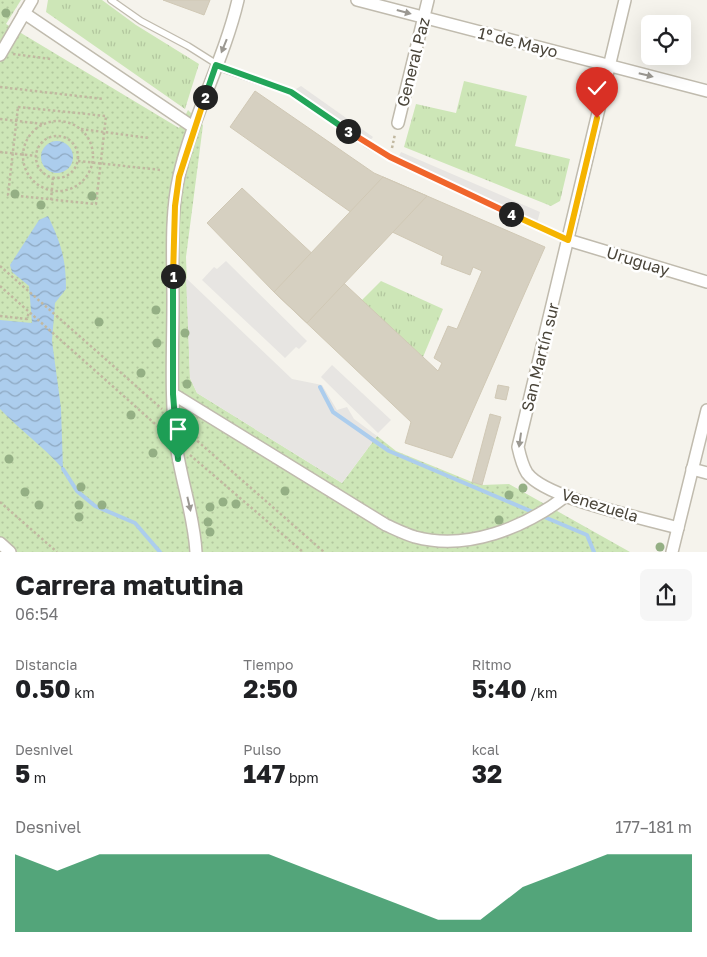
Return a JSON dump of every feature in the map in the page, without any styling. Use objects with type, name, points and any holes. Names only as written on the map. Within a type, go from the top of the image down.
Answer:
[{"type":"street","points":[[0,54],[32,0]]},
{"type":"street","points":[[196,552],[191,510],[178,459],[174,420],[175,206],[179,177],[193,127],[232,27],[238,0]]},
{"type":"street","name":"1º de Mayo","points":[[357,0],[707,90]]},
{"type":"street","name":"General Paz","points":[[398,124],[428,0]]},
{"type":"street","name":"San Martín sur","points":[[527,473],[520,458],[520,441],[624,0]]},
{"type":"street","points":[[24,13],[193,127]]},
{"type":"street","name":"Uruguay","points":[[568,240],[707,282]]},
{"type":"street","points":[[173,394],[386,526],[415,537],[466,540],[503,530],[533,519],[566,496]]},
{"type":"street","points":[[672,552],[707,410]]},
{"type":"street","points":[[692,469],[707,473]]},
{"type":"street","name":"Venezuela","points":[[527,473],[539,484],[566,496],[678,528]]},
{"type":"street","points":[[0,543],[10,552]]},
{"type":"lane","points":[[111,0],[141,21],[188,46],[216,65],[291,92],[367,144],[390,157],[568,240]]},
{"type":"path","points":[[0,54],[51,59]]},
{"type":"path","points":[[0,86],[104,99]]},
{"type":"path","points":[[18,107],[106,116],[104,132],[96,204],[8,195],[18,107]]},
{"type":"path","points":[[0,119],[44,124],[62,122],[80,129],[149,138]]},
{"type":"path","points":[[44,124],[31,134],[23,154],[28,175],[38,185],[52,191],[65,191],[78,185],[87,176],[92,163],[91,144],[80,129]]},
{"type":"path","points":[[390,157],[398,124]]},
{"type":"path","points":[[56,136],[64,137],[76,146],[78,161],[76,167],[66,176],[53,177],[41,170],[36,156],[42,142],[56,136]]},
{"type":"path","points":[[0,152],[36,156]]},
{"type":"path","points":[[78,161],[161,170]]},
{"type":"path","points":[[51,200],[53,177]]},
{"type":"path","points":[[0,266],[324,552]]},
{"type":"path","points":[[0,286],[53,334]]},
{"type":"path","points":[[0,316],[27,319],[29,312]]},
{"type":"path","points":[[0,502],[57,552]]},
{"type":"green space","points":[[0,0],[21,0],[6,24],[179,128],[188,110],[203,125],[186,257],[190,378],[197,393],[342,483],[377,436],[396,451],[472,482],[482,485],[509,484],[630,552],[0,552]]},
{"type":"green space","points":[[48,0],[102,0],[136,25],[199,64],[185,109],[46,12]]},
{"type":"green space","points":[[464,81],[527,96],[515,146],[570,159],[560,201],[551,206],[404,147],[416,104],[456,113]]},
{"type":"green space","points":[[381,281],[443,309],[423,357],[361,301]]},
{"type":"shaded area","points":[[301,86],[373,137],[367,144],[291,92]]},
{"type":"shaded area","points":[[401,152],[540,212],[536,226],[397,160]]},
{"type":"shaded area","points":[[226,261],[307,341],[299,349],[296,347],[285,358],[202,280],[214,267],[217,269]]},
{"type":"shaded area","points":[[186,278],[292,379],[322,385],[337,410],[347,407],[354,419],[377,436],[342,483],[197,393],[190,378]]},
{"type":"shaded area","points":[[332,365],[391,420],[378,433],[321,377]]},
{"type":"water","points":[[57,141],[68,146],[73,157],[68,168],[57,173],[46,168],[41,157],[46,146]]},
{"type":"water","points":[[48,216],[62,251],[66,278],[66,289],[55,303],[52,341],[61,408],[63,469],[0,409],[0,320],[32,323],[29,286],[12,272],[10,265],[39,220]]},
{"type":"building","points":[[163,0],[210,0],[204,15]]},
{"type":"building","points":[[255,91],[374,173],[545,247],[452,458],[405,443],[411,422],[274,292],[207,223],[242,188],[438,371],[442,363],[434,358],[448,326],[457,329],[482,271],[473,267],[470,275],[441,264],[443,256],[352,213],[230,127]]},
{"type":"building","points":[[383,177],[427,196],[307,323],[274,292]]},
{"type":"building","points":[[498,385],[509,387],[506,400],[495,398]]},
{"type":"building","points":[[490,414],[501,417],[482,485],[472,482]]},
{"type":"waterway","points":[[320,387],[333,412],[389,451],[535,513]]},
{"type":"waterway","points":[[63,469],[77,491],[95,506],[135,523],[160,552]]},
{"type":"waterway","points":[[542,516],[587,535],[594,552]]},
{"type":"route","points":[[178,459],[174,420],[172,361],[175,206],[179,177],[193,127],[216,65],[291,92],[367,144],[390,157],[568,240],[597,118]]}]
